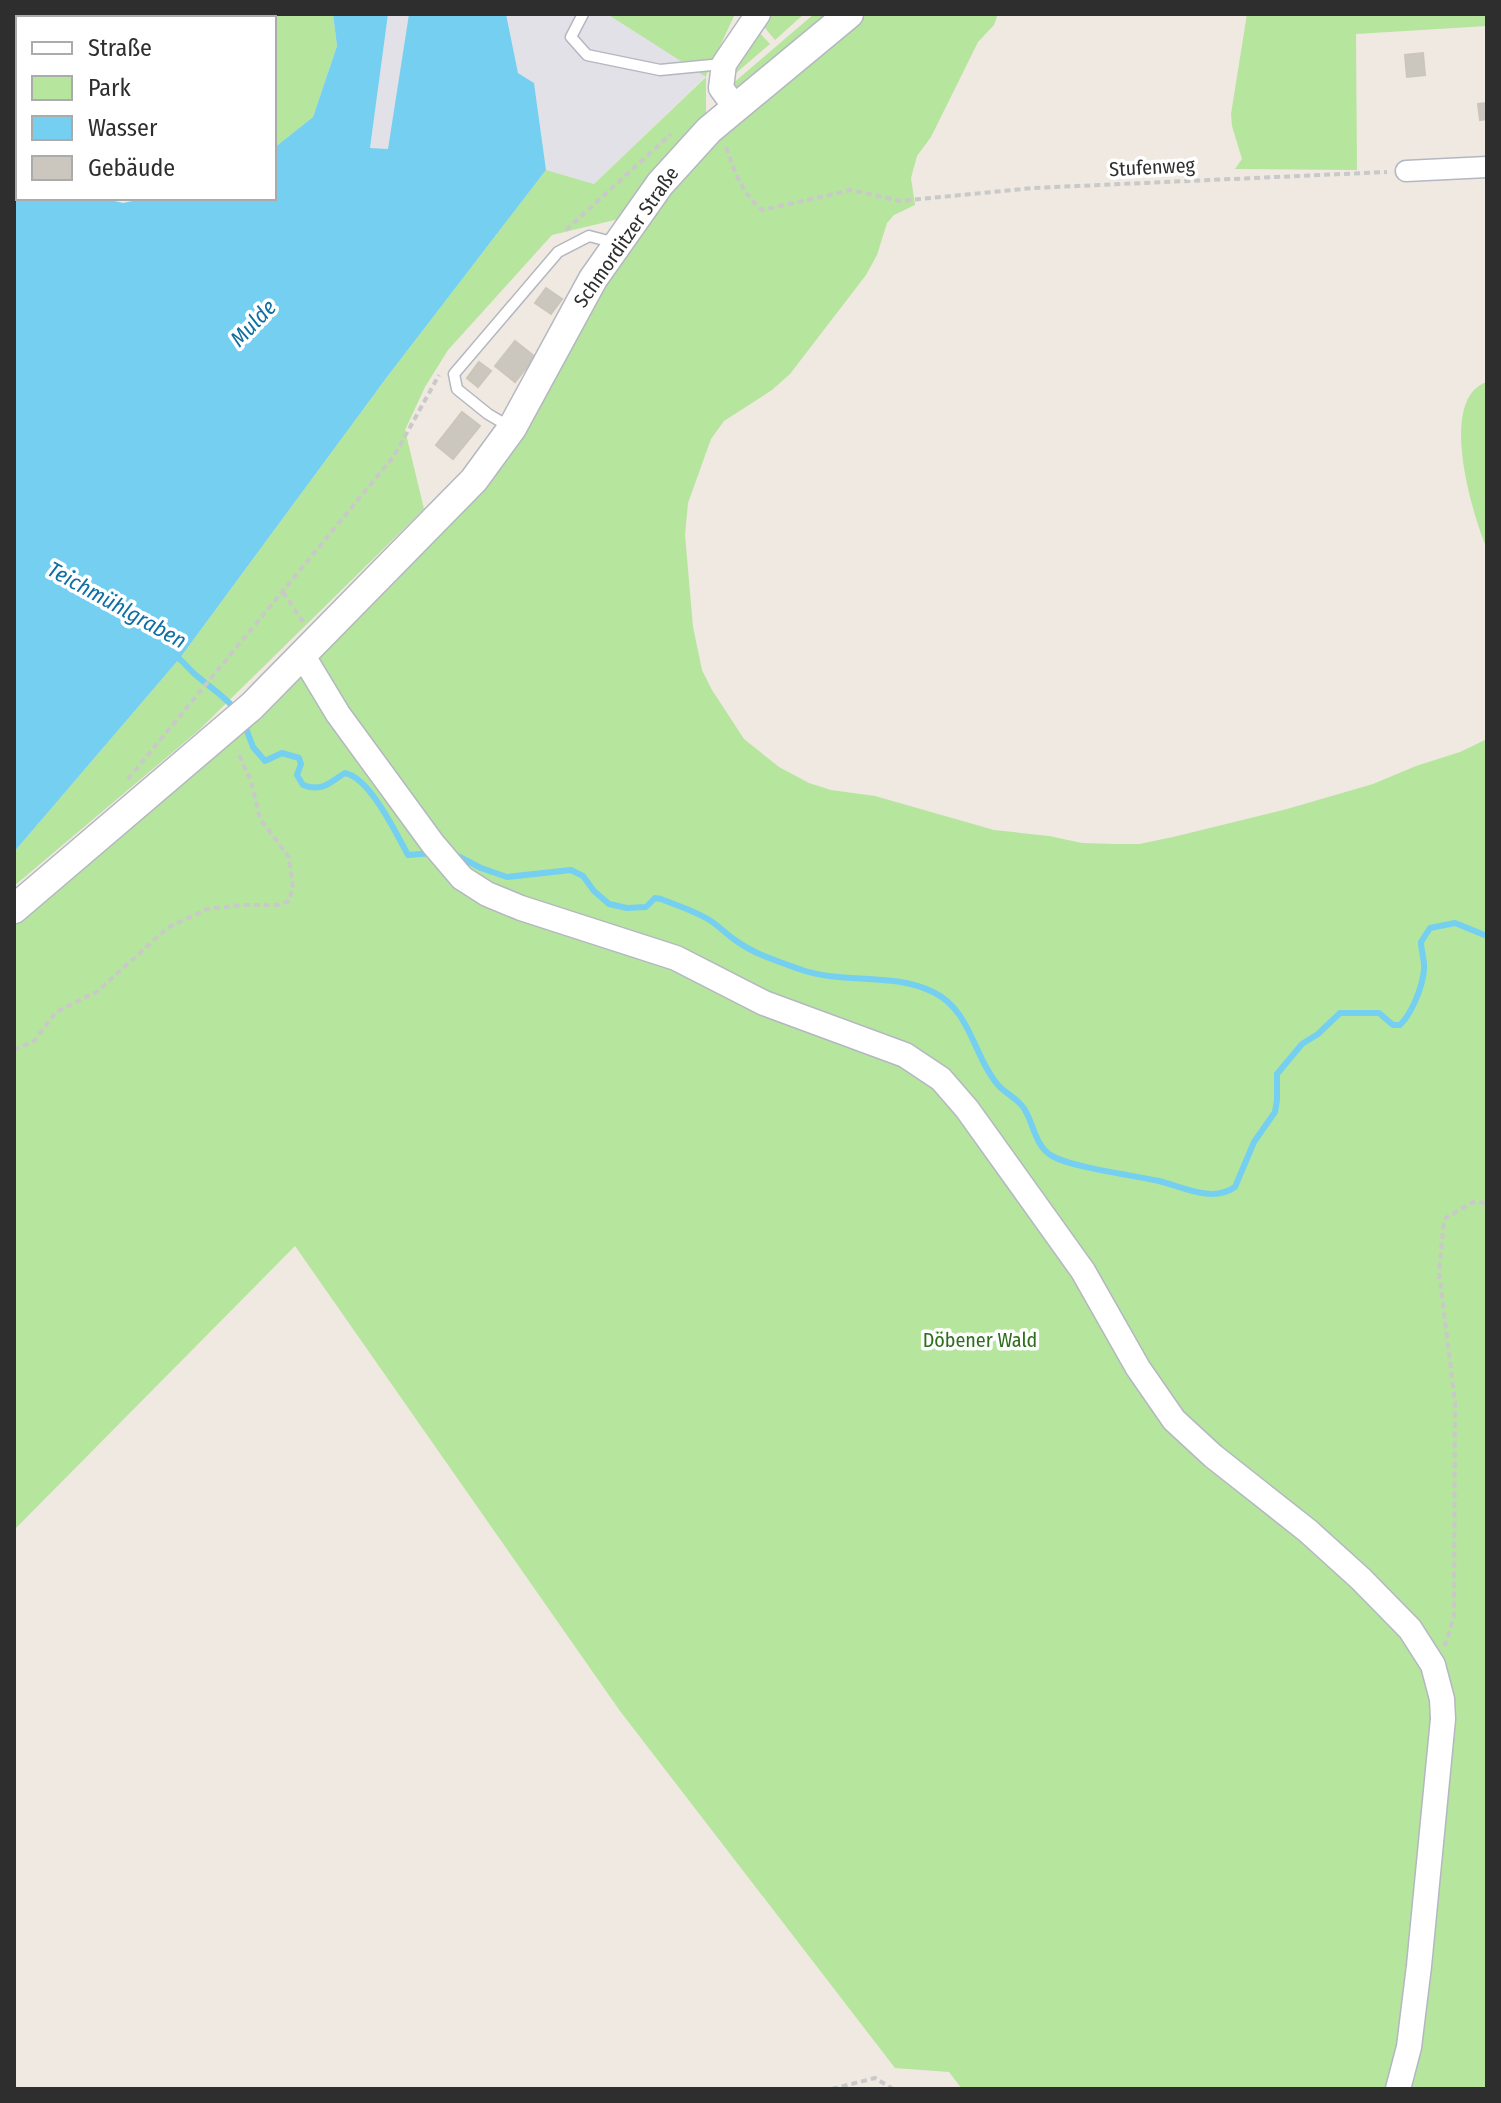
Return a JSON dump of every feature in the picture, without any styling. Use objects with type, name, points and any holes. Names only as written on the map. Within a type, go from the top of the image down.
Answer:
[{"type":"main road","name":"Schmorditzer Straße","points":[[14,909],[229,739],[252,706],[474,480],[512,428],[571,315],[660,184],[726,114],[849,14]]},
{"type":"street","points":[[726,114],[721,88],[724,64],[758,14]]},
{"type":"street","points":[[1406,171],[1487,167]]},
{"type":"street","points":[[311,648],[338,714],[462,878],[487,894],[521,908],[676,958],[764,1003],[905,1055],[941,1079],[967,1109],[1083,1271],[1138,1368],[1174,1420],[1213,1456],[1317,1539],[1393,1610],[1428,1655],[1442,1699],[1443,1719],[1419,1966],[1409,2047],[1398,2089]]},
{"type":"lane","points":[[583,14],[571,37],[587,55],[660,70],[724,64]]},
{"type":"lane","points":[[512,428],[488,414],[457,389],[454,374],[558,252],[589,236],[617,244]]},
{"type":"path","name":"Stufenweg","points":[[726,114],[736,176],[747,197],[762,210],[851,190],[900,201],[1033,188],[1406,171]]},
{"type":"path","points":[[184,711],[283,592],[311,648]]},
{"type":"path","points":[[14,1050],[34,1041],[56,1012],[98,991],[167,928],[207,909],[278,905],[289,901],[293,888],[289,857],[260,819],[251,781],[229,739]]},
{"type":"path","points":[[1428,1655],[1446,1643],[1454,1616],[1455,1403],[1439,1272],[1444,1219],[1473,1202],[1487,1203]]},
{"type":"path","points":[[832,2089],[875,2078],[893,2089]]},
{"type":"shaded area","points":[[388,14],[409,14],[389,149],[370,148]]},
{"type":"shaded area","points":[[506,14],[607,14],[706,76],[594,184],[546,170],[534,83],[518,73]]},
{"type":"green space","points":[[333,14],[337,46],[313,117],[276,146],[276,16],[62,16]]},
{"type":"green space","points":[[607,14],[735,14],[706,77]]},
{"type":"green space","points":[[766,14],[804,14],[775,40],[760,22]]},
{"type":"green space","points":[[814,14],[832,14],[737,92],[731,85]]},
{"type":"green space","name":"Döbener Wald","points":[[865,14],[998,14],[994,25],[978,42],[931,137],[917,156],[911,178],[915,205],[894,215],[887,223],[877,255],[866,275],[790,374],[772,390],[724,421],[711,439],[688,503],[685,535],[693,627],[702,670],[744,739],[779,767],[809,783],[831,790],[875,796],[994,830],[1082,843],[1139,844],[1287,809],[1373,784],[1487,739],[1487,2089],[962,2089],[949,2072],[895,2068],[620,1711],[295,1246],[14,1530],[14,922],[420,551],[689,164],[835,36]]},
{"type":"green space","points":[[1247,14],[1487,14],[1487,26],[1356,34],[1357,170],[1235,169],[1242,159],[1231,114]]},
{"type":"green space","points":[[755,28],[770,44],[736,73],[738,61]]},
{"type":"green space","points":[[706,77],[706,118],[623,218],[552,235],[448,350],[425,387],[405,430],[424,509],[199,730],[14,886],[14,852],[180,658],[387,377],[546,170],[594,184]]},
{"type":"green space","points":[[1487,382],[1487,549],[1467,485],[1461,433],[1464,410],[1472,392]]},
{"type":"water","name":"Mulde","points":[[333,14],[388,14],[370,148],[388,149],[409,14],[506,14],[518,73],[534,83],[546,170],[387,377],[180,658],[14,852],[16,66],[16,200],[111,200],[123,203],[137,200],[276,200],[276,146],[313,117],[337,46]]},
{"type":"building","points":[[1423,53],[1425,75],[1407,77],[1405,55]]},
{"type":"building","points":[[1487,103],[1487,119],[1480,120],[1478,104]]},
{"type":"building","points":[[546,288],[562,299],[551,314],[535,303]]},
{"type":"building","points":[[515,341],[535,357],[515,382],[495,366]]},
{"type":"building","points":[[479,362],[491,371],[478,387],[467,378]]},
{"type":"building","points":[[462,412],[480,426],[453,459],[436,445]]},
{"type":"waterway","name":"Teichmühlgraben","points":[[173,654],[236,710]]},
{"type":"waterway","name":"Teichmühlgraben","points":[[244,723],[253,747],[265,761],[282,753],[299,758],[301,764],[297,775],[303,785],[310,787],[326,785],[345,773],[354,777],[373,795],[408,855],[433,853]]},
{"type":"waterway","name":"Teichmühlgraben","points":[[452,853],[507,877],[571,870],[583,876],[609,904],[627,908],[646,907],[655,898],[661,899],[706,918],[750,949],[802,970],[834,977],[901,982],[933,992],[956,1010],[990,1073],[1001,1088],[1022,1106],[1046,1152],[1088,1168],[1159,1181],[1207,1194],[1226,1192],[1235,1187],[1254,1142],[1275,1112],[1277,1074],[1302,1044],[1340,1013],[1379,1013],[1393,1025],[1400,1025],[1409,1014],[1419,991],[1424,966],[1421,942],[1430,928],[1455,923],[1487,936]]}]
